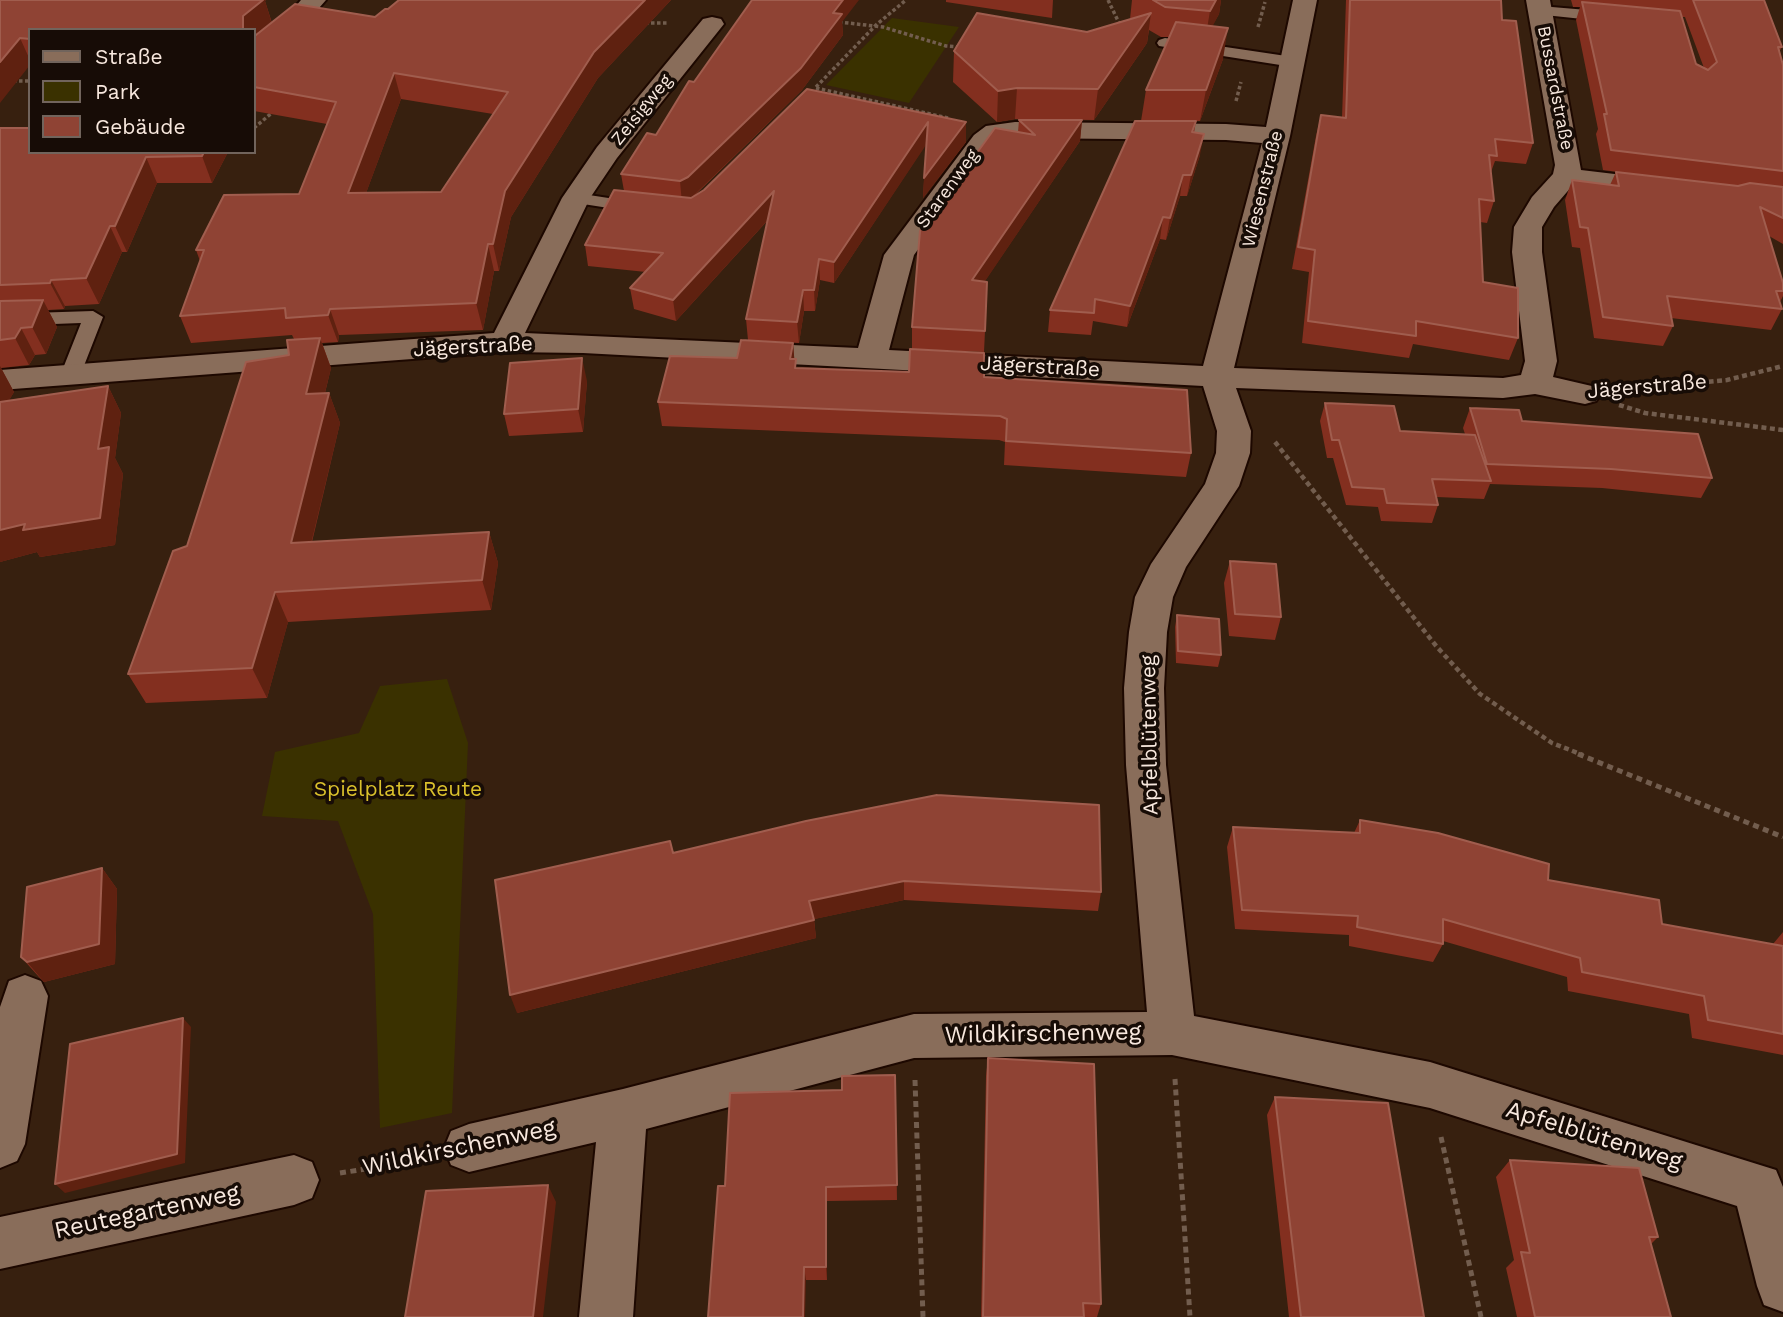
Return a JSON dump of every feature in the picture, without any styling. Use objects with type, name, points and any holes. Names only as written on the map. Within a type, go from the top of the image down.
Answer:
[{"type":"street","points":[[256,51],[298,18],[314,0]]},
{"type":"street","name":"Wiesenstraße","points":[[1216,377],[1277,136],[1306,0]]},
{"type":"street","name":"Bussardstraße","points":[[1535,384],[1541,361],[1527,251],[1528,227],[1542,203],[1566,176],[1569,165],[1539,6]]},
{"type":"street","name":"Zeisigweg","points":[[505,342],[576,198],[607,153],[712,24]]},
{"type":"street","name":"Starenweg","points":[[871,358],[899,255],[983,141],[995,132],[1226,132],[1277,136]]},
{"type":"street","name":"Bussardstraße","points":[[1566,176],[1689,191]]},
{"type":"street","name":"Jägerstraße","points":[[0,380],[70,376],[252,374],[505,342],[583,343],[1216,377],[1503,388],[1535,384],[1585,394]]},
{"type":"street","name":"Apfelblütenweg","points":[[1216,377],[1234,431],[1233,453],[1222,486],[1169,564],[1154,597],[1148,632],[1144,688],[1146,765],[1172,1032],[1430,1085],[1771,1189],[1783,1286]]},
{"type":"street","points":[[0,1144],[25,996]]},
{"type":"street","name":"Wildkirschenweg","points":[[469,1148],[623,1112],[914,1036],[1172,1032]]},
{"type":"street","points":[[606,1317],[623,1112]]},
{"type":"street","name":"Reutegartenweg","points":[[0,1243],[294,1180]]},
{"type":"lane","points":[[1539,6],[1629,19]]},
{"type":"lane","points":[[1165,43],[1293,62]]},
{"type":"lane","points":[[576,198],[662,211]]},
{"type":"lane","points":[[0,320],[93,317],[70,376]]},
{"type":"path","points":[[906,0],[876,25],[816,88],[973,124],[995,132]]},
{"type":"path","points":[[1108,0],[1124,34]]},
{"type":"path","points":[[837,22],[876,25],[946,46],[970,48]]},
{"type":"path","points":[[646,23],[712,24]]},
{"type":"path","points":[[10,81],[28,81]]},
{"type":"path","points":[[858,97],[862,92]]},
{"type":"path","points":[[256,126],[275,110]]},
{"type":"path","name":"Jägerstraße","points":[[1585,394],[1727,380],[1783,366]]},
{"type":"path","points":[[1585,394],[1645,413],[1783,430]]},
{"type":"path","points":[[1273,440],[1340,520],[1437,647],[1480,694],[1552,743],[1783,837]]},
{"type":"path","points":[[1172,1032],[1190,1317]]},
{"type":"path","name":"Wildkirschenweg","points":[[914,1036],[923,1317]]},
{"type":"path","points":[[1430,1085],[1481,1317]]},
{"type":"path","name":"Wildkirschenweg","points":[[294,1180],[423,1160],[469,1148]]},
{"type":"green space","points":[[892,18],[959,27],[909,103],[826,85]]},
{"type":"green space","name":"Spielplatz Reute","points":[[447,679],[468,743],[452,1113],[380,1128],[373,914],[338,821],[262,816],[275,752],[359,733],[380,686]]},
{"type":"building","points":[[0,0],[263,0],[243,16],[243,28],[28,28],[28,39],[20,38],[0,62]]},
{"type":"building","points":[[399,0],[645,0],[594,52],[505,191],[493,244],[488,244],[476,303],[330,309],[328,315],[286,318],[285,308],[180,316],[204,250],[196,250],[224,195],[299,194],[336,102],[256,87],[256,34],[295,4],[375,17]],"holes":[[[394,73],[508,92],[441,192],[348,193]]]},
{"type":"building","points":[[752,0],[843,0],[833,13],[842,14],[801,68],[688,177],[680,181],[621,174],[647,133],[656,135],[689,81],[694,82]]},
{"type":"building","points":[[1153,0],[1216,0],[1210,11],[1165,7]]},
{"type":"building","points":[[1350,0],[1501,0],[1502,20],[1516,21],[1533,143],[1495,139],[1497,156],[1489,155],[1494,201],[1479,199],[1483,282],[1518,288],[1518,338],[1416,321],[1416,336],[1308,321],[1315,250],[1298,247],[1321,115],[1346,118]]},
{"type":"building","points":[[1693,0],[1764,0],[1782,47],[1778,47],[1783,65],[1783,171],[1611,150],[1604,114],[1607,114],[1582,2],[1680,11],[1696,64],[1708,70],[1717,62]]},
{"type":"building","points":[[977,13],[1087,32],[1151,13],[1098,89],[1017,88],[998,91],[954,51]]},
{"type":"building","points":[[1176,22],[1228,28],[1206,90],[1146,90]]},
{"type":"building","points":[[807,89],[966,122],[924,178],[928,122],[834,262],[819,259],[814,290],[803,290],[797,322],[746,319],[774,191],[673,300],[630,288],[663,253],[585,245],[614,190],[691,198],[704,190]]},
{"type":"building","points":[[1019,120],[1082,120],[972,280],[987,282],[985,331],[912,327],[920,231],[995,128],[1035,135]]},
{"type":"building","points":[[1135,121],[1196,121],[1192,132],[1204,134],[1191,175],[1183,175],[1170,218],[1163,217],[1130,306],[1095,299],[1094,313],[1050,310]]},
{"type":"building","points":[[0,128],[28,128],[28,154],[203,154],[146,157],[115,226],[110,226],[86,278],[0,285]]},
{"type":"building","points":[[1616,172],[1738,186],[1750,183],[1783,187],[1783,218],[1760,207],[1783,283],[1783,291],[1776,291],[1782,309],[1667,296],[1673,326],[1603,317],[1588,228],[1580,227],[1572,180],[1619,186]]},
{"type":"building","points":[[43,300],[32,327],[21,328],[15,338],[0,340],[0,301]]},
{"type":"building","points":[[320,338],[306,394],[329,393],[291,543],[489,532],[482,580],[275,592],[252,668],[128,674],[173,551],[187,546],[246,362],[289,355],[287,340]]},
{"type":"building","points":[[741,340],[793,343],[790,359],[796,359],[795,368],[909,372],[910,349],[984,353],[984,377],[1187,390],[1191,453],[1006,441],[1007,419],[1000,416],[658,402],[670,356],[737,358]]},
{"type":"building","points":[[582,358],[578,409],[504,414],[510,363]]},
{"type":"building","points":[[108,386],[98,449],[109,447],[100,518],[23,530],[25,524],[0,530],[0,402]]},
{"type":"building","points":[[1325,403],[1394,406],[1400,431],[1475,435],[1491,481],[1432,479],[1438,505],[1387,503],[1384,489],[1352,487],[1339,440],[1332,440]]},
{"type":"building","points":[[1470,408],[1519,410],[1522,421],[1698,434],[1712,478],[1611,469],[1487,464]]},
{"type":"building","points":[[1230,561],[1276,564],[1281,617],[1235,614]]},
{"type":"building","points":[[1177,615],[1219,619],[1221,655],[1178,651]]},
{"type":"building","points":[[937,795],[1099,805],[1101,892],[904,881],[809,901],[814,920],[510,995],[495,880],[670,841],[673,853],[806,821]]},
{"type":"building","points":[[1360,820],[1438,833],[1549,864],[1548,880],[1659,900],[1662,924],[1783,946],[1783,1034],[1708,1020],[1704,996],[1582,972],[1580,958],[1443,919],[1443,944],[1357,927],[1358,916],[1242,910],[1233,827],[1360,833]]},
{"type":"building","points":[[102,868],[99,944],[27,962],[21,957],[27,887]]},
{"type":"building","points":[[183,1018],[177,1154],[55,1184],[70,1044]]},
{"type":"building","points":[[988,1058],[1094,1064],[1101,1304],[1083,1303],[1084,1317],[983,1317]]},
{"type":"building","points":[[895,1075],[897,1185],[826,1187],[826,1267],[804,1267],[803,1317],[708,1317],[718,1186],[725,1186],[730,1093],[842,1090],[842,1076]]},
{"type":"building","points":[[1275,1097],[1388,1103],[1424,1317],[1301,1317]]},
{"type":"building","points":[[1510,1160],[1639,1168],[1658,1237],[1649,1237],[1671,1317],[1535,1317],[1521,1252],[1530,1253]]},
{"type":"building","points":[[548,1185],[533,1317],[405,1317],[426,1191]]}]
